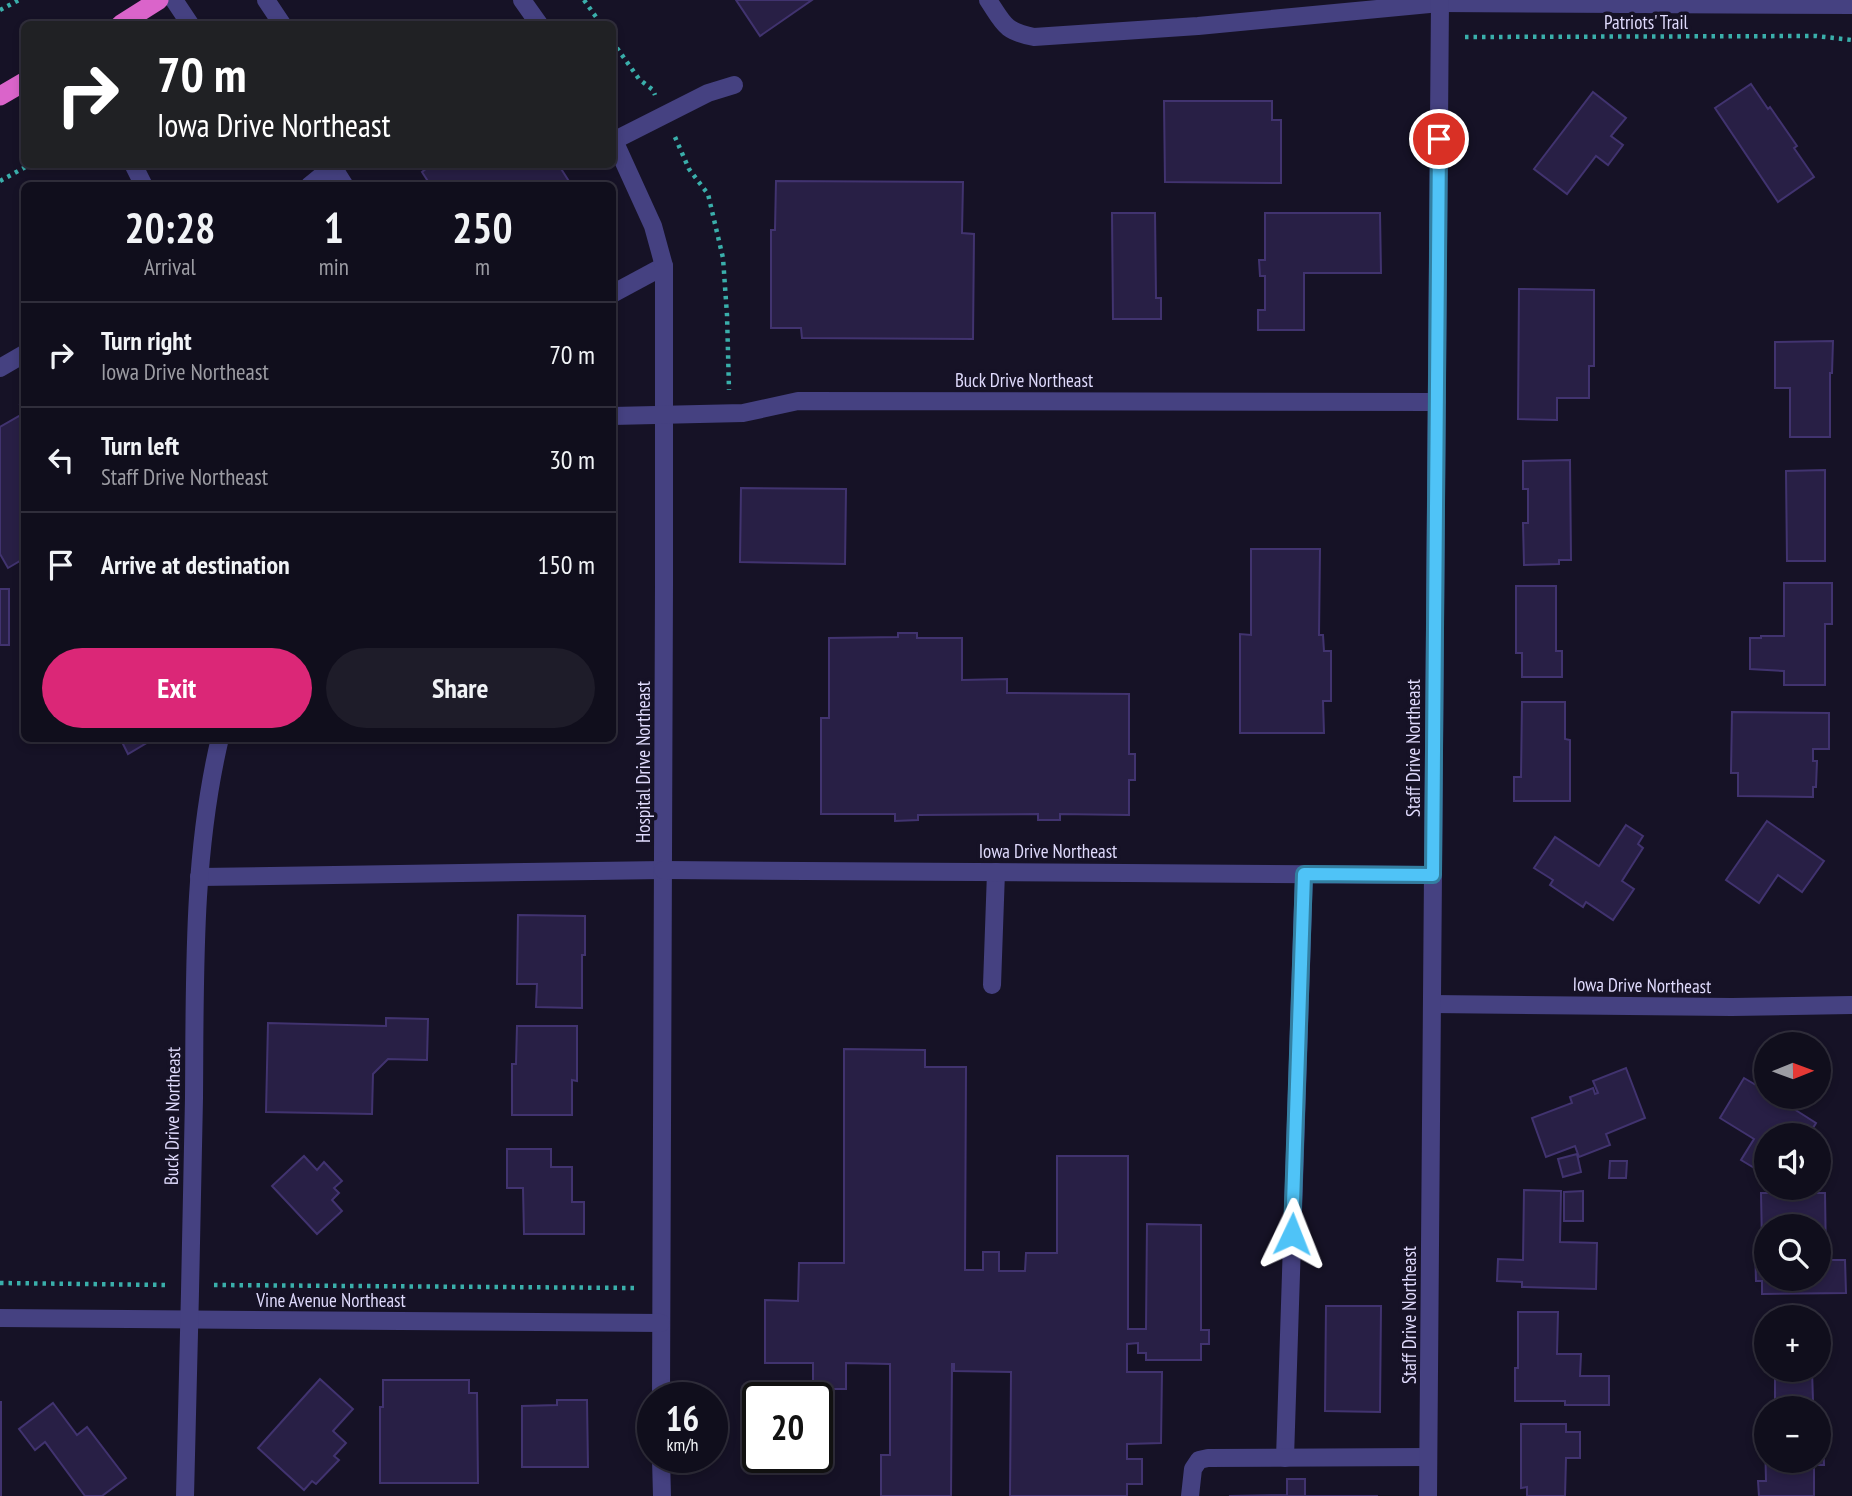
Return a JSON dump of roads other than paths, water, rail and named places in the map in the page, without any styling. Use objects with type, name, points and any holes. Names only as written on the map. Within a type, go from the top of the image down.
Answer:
[{"type":"highway","points":[[126,21],[159,0]]},
{"type":"highway","points":[[0,96],[21,84]]},
{"type":"street","points":[[174,0],[189,21]]},
{"type":"street","points":[[266,0],[280,21]]},
{"type":"street","points":[[522,0],[532,21]]},
{"type":"street","points":[[988,0],[1006,28],[1016,34],[1034,37],[1198,26],[1440,1],[1852,5]]},
{"type":"street","name":"Staff Drive Northeast","points":[[1428,1496],[1440,1]]},
{"type":"street","points":[[616,137],[708,93],[734,85]]},
{"type":"street","name":"Hospital Drive Northeast","points":[[616,143],[653,226],[664,266],[661,1382]]},
{"type":"street","points":[[313,182],[329,168]]},
{"type":"street","points":[[616,293],[664,266]]},
{"type":"street","points":[[0,368],[21,356]]},
{"type":"street","name":"Buck Drive Northeast","points":[[616,416],[743,413],[798,401],[1437,402]]},
{"type":"street","name":"Buck Drive Northeast","points":[[185,1496],[199,877],[205,811],[219,742]]},
{"type":"street","name":"Iowa Drive Northeast","points":[[199,877],[663,870],[1433,875]]},
{"type":"street","points":[[992,985],[996,872]]},
{"type":"street","points":[[1285,1458],[1304,874]]},
{"type":"street","name":"Iowa Drive Northeast","points":[[1432,1004],[1719,1007],[1852,1005]]},
{"type":"street","name":"Vine Avenue Northeast","points":[[0,1318],[661,1323]]},
{"type":"street","points":[[1190,1496],[1193,1469],[1199,1460],[1209,1458],[1428,1457]]},
{"type":"street","points":[[661,1473],[662,1496]]}]
